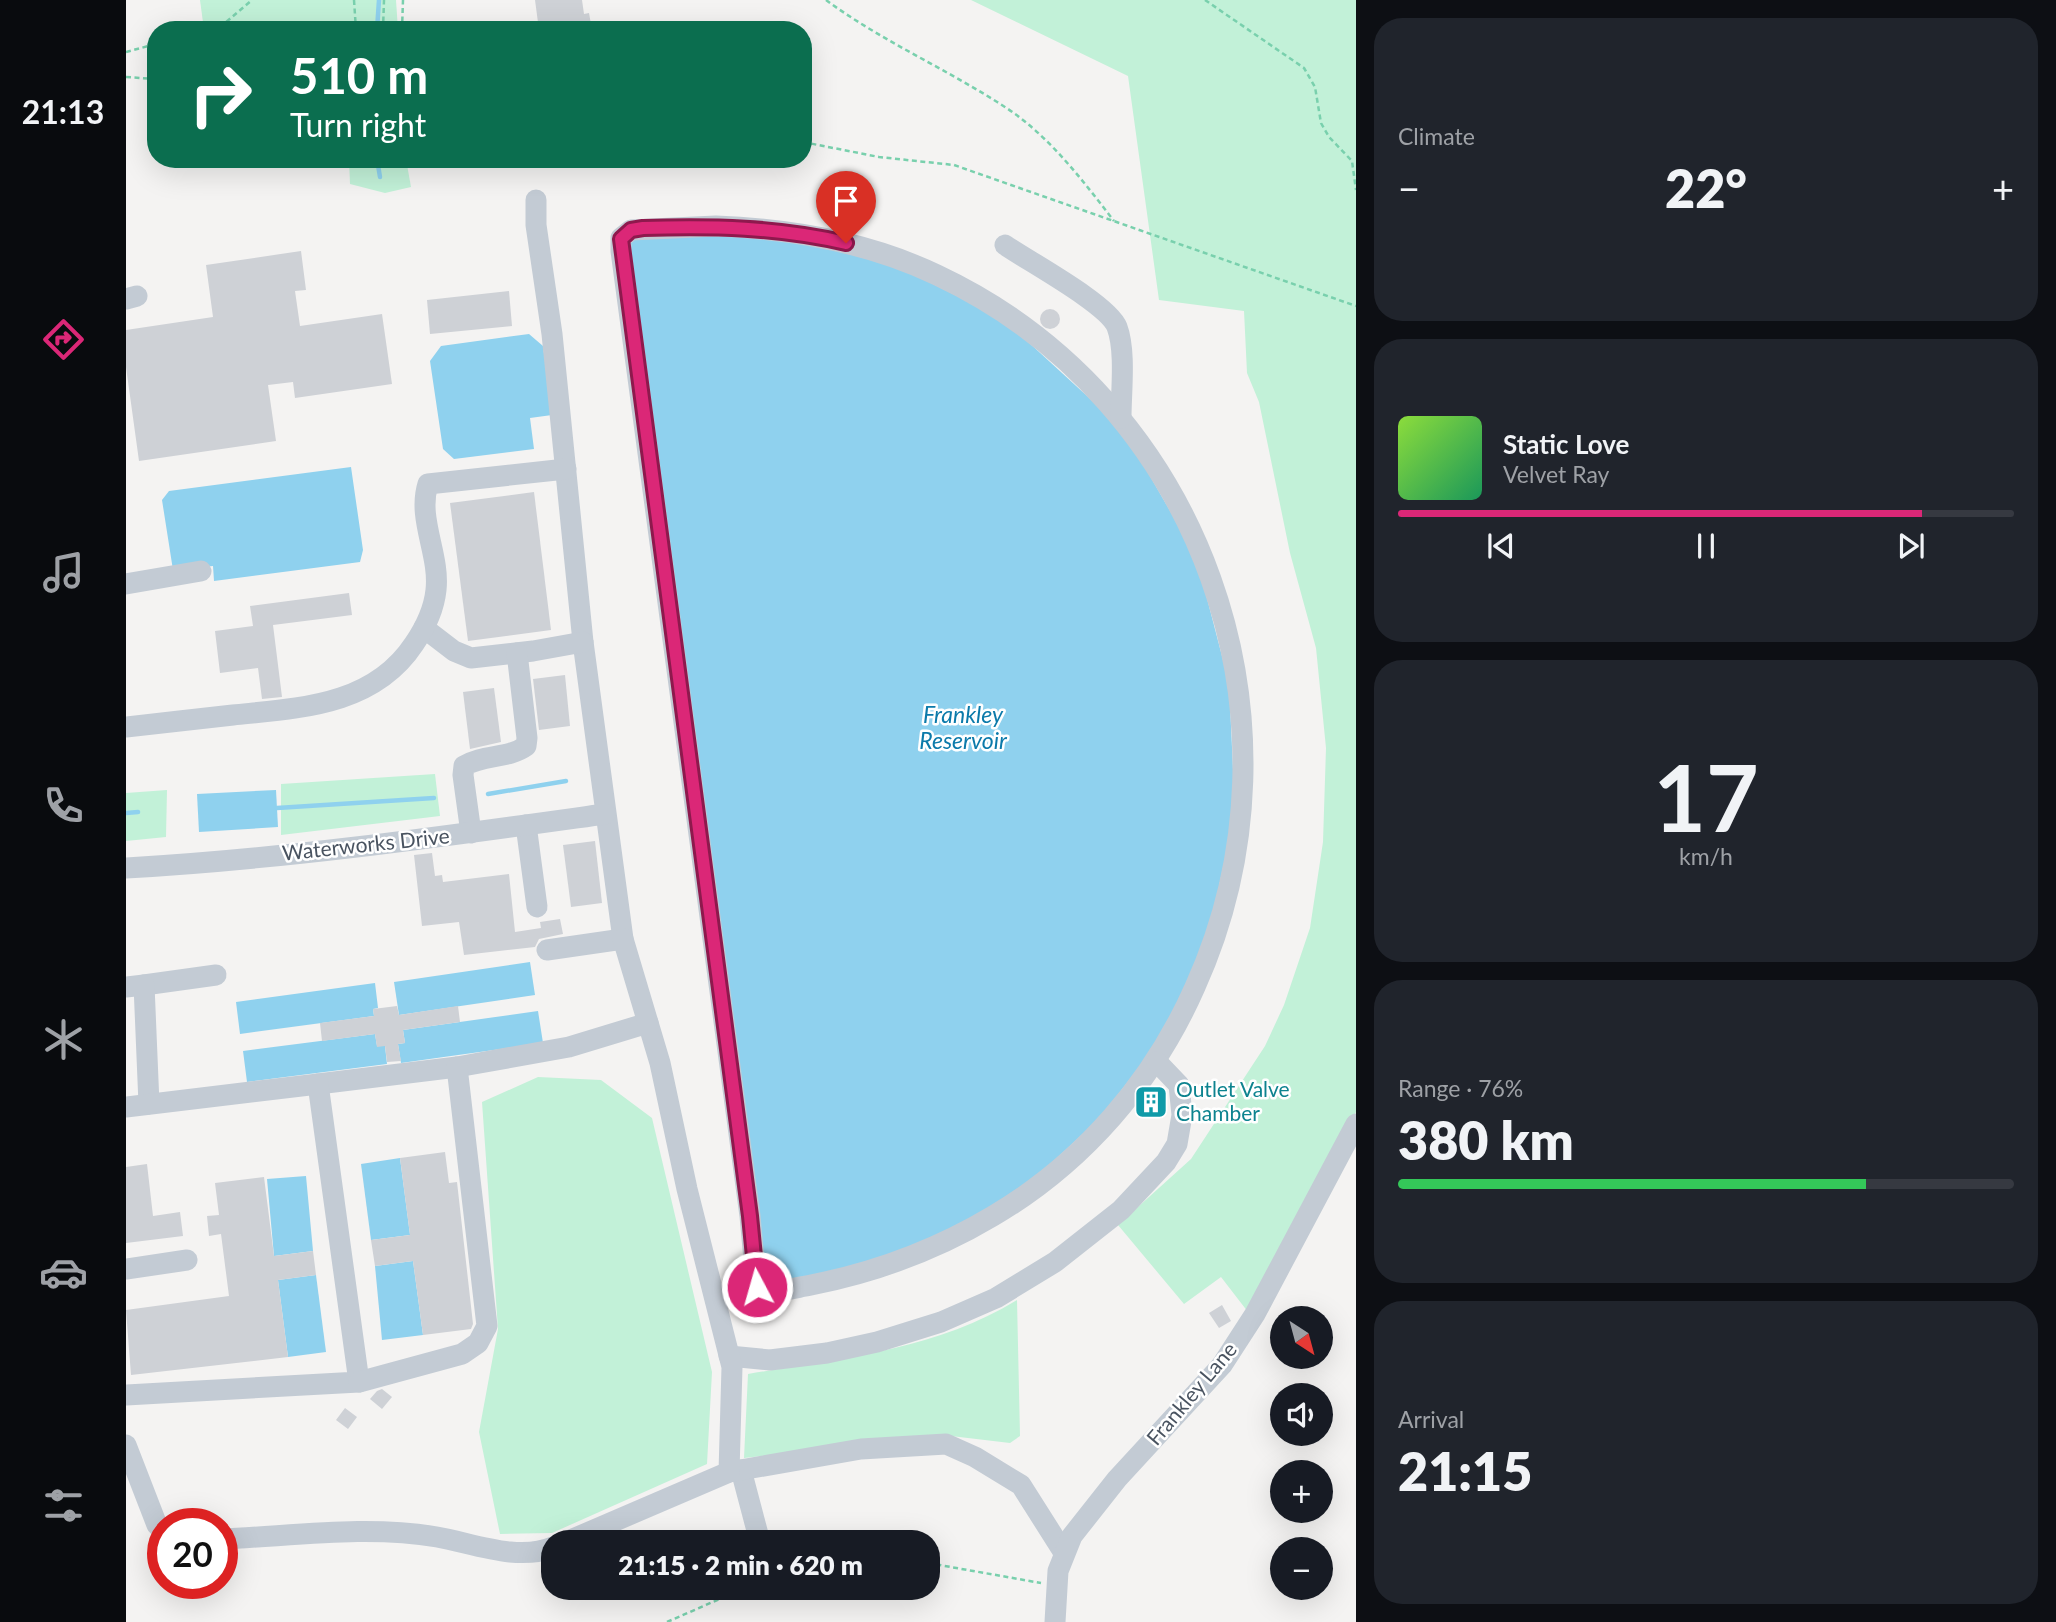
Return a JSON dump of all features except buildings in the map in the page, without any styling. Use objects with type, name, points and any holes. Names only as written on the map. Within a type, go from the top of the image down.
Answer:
[{"type":"street","points":[[537,200],[536,225],[552,334],[583,642],[623,939],[660,1063],[690,1202],[732,1367],[735,1471],[756,1530]]},
{"type":"street","points":[[716,226],[796,233],[864,247],[937,274],[1023,325],[1074,366],[1121,418],[1155,462],[1202,548],[1220,604],[1234,660],[1242,725],[1244,772],[1239,846],[1226,906],[1208,959],[1157,1062],[1108,1122],[1076,1154],[1009,1206],[962,1234],[912,1257],[862,1273],[773,1293],[763,1293],[757,1287],[621,239],[631,230],[716,226]]},
{"type":"street","points":[[1005,245],[1097,304],[1116,325],[1120,346],[1121,418]]},
{"type":"street","points":[[126,727],[293,709],[342,698],[369,687],[402,662],[424,628],[436,591],[424,498],[428,484],[566,469]]},
{"type":"street","points":[[126,584],[201,572]]},
{"type":"street","points":[[424,628],[454,651],[471,658],[583,642]]},
{"type":"street","points":[[471,833],[464,766],[486,758],[515,753],[526,746],[517,653]]},
{"type":"street","name":"Waterworks Drive","points":[[126,868],[189,864],[471,833],[605,814]]},
{"type":"street","points":[[526,825],[537,907]]},
{"type":"street","points":[[547,950],[623,939]]},
{"type":"street","points":[[149,1104],[135,986],[216,975]]},
{"type":"street","points":[[126,1107],[457,1067],[569,1046],[648,1023]]},
{"type":"street","points":[[729,1356],[770,1360],[827,1353],[877,1342],[941,1322],[996,1298],[1055,1262],[1121,1210],[1166,1162],[1177,1144],[1182,1115],[1179,1085],[1157,1062]]},
{"type":"street","points":[[126,1395],[359,1381],[462,1354],[478,1343],[487,1326],[457,1067]]},
{"type":"street","points":[[318,1084],[359,1381]]},
{"type":"street","name":"Frankley Lane","points":[[1055,1622],[1055,1585],[1072,1536],[1117,1479],[1222,1365],[1255,1314],[1356,1124]]},
{"type":"street","points":[[126,1269],[187,1260]]},
{"type":"street","points":[[595,1530],[735,1471],[861,1449],[946,1444],[975,1457],[1021,1485],[1064,1553]]},
{"type":"street","points":[[126,1445],[150,1508]]},
{"type":"street","points":[[238,1538],[389,1531],[437,1536],[505,1552],[541,1548]]},
{"type":"path","points":[[227,21],[252,0]]},
{"type":"path","points":[[354,0],[355,21]]},
{"type":"path","points":[[383,21],[384,0]]},
{"type":"path","points":[[402,21],[403,0]]},
{"type":"path","points":[[826,0],[862,26],[1009,110],[1067,160],[1114,221]]},
{"type":"path","points":[[1205,0],[1304,68],[1315,86],[1321,123],[1329,137],[1352,161],[1356,190]]},
{"type":"path","points":[[126,52],[147,46]]},
{"type":"path","points":[[126,77],[147,78]]},
{"type":"path","points":[[812,144],[878,156],[954,165],[1356,306]]},
{"type":"path","points":[[940,1565],[1055,1585]]},
{"type":"path","points":[[667,1622],[717,1600]]},
{"type":"green space","points":[[200,0],[396,0],[397,21],[203,21]]},
{"type":"green space","points":[[971,0],[1356,0],[1356,1112],[1257,1303],[1248,1312],[1221,1277],[1184,1304],[1118,1225],[1191,1159],[1265,1046],[1284,1005],[1310,928],[1323,842],[1326,748],[1316,648],[1290,553],[1259,402],[1247,373],[1244,311],[1159,300],[1128,76]]},
{"type":"green space","points":[[349,168],[408,168],[411,187],[385,193],[350,184]]},
{"type":"green space","points":[[435,774],[440,816],[281,835],[281,784]]},
{"type":"green space","points":[[167,790],[166,837],[126,841],[126,793]]},
{"type":"green space","points":[[538,1077],[601,1080],[652,1118],[712,1372],[707,1464],[559,1530],[541,1530],[541,1533],[500,1534],[479,1432],[498,1329],[482,1102]]},
{"type":"green space","points":[[1017,1300],[1020,1436],[1010,1443],[951,1436],[744,1458],[748,1374],[852,1357],[921,1341],[986,1317]]},
{"type":"water","name":"Frankley Reservoir","points":[[752,233],[882,259],[1002,318],[1123,429],[1196,556],[1229,683],[1235,812],[1207,942],[1158,1043],[1099,1119],[1031,1182],[946,1234],[860,1267],[764,1285],[629,238]]},
{"type":"water","points":[[529,334],[543,346],[552,415],[530,418],[534,449],[454,459],[443,449],[430,361],[441,346]]},
{"type":"water","points":[[351,467],[363,550],[360,562],[214,581],[213,566],[173,570],[162,500],[169,491]]},
{"type":"water","points":[[276,790],[278,827],[199,832],[197,794]]},
{"type":"water","points":[[530,962],[535,995],[399,1015],[394,982]]},
{"type":"water","points":[[375,983],[378,1008],[373,1009],[374,1016],[240,1034],[236,1002]]},
{"type":"water","points":[[538,1011],[543,1043],[401,1063],[398,1044],[405,1043],[403,1030]]},
{"type":"water","points":[[375,1034],[377,1046],[385,1046],[387,1064],[247,1082],[243,1051]]},
{"type":"water","points":[[400,1158],[410,1235],[371,1240],[361,1164]]},
{"type":"water","points":[[306,1176],[313,1251],[274,1256],[267,1179]]},
{"type":"water","points":[[413,1261],[423,1335],[382,1340],[375,1266]]},
{"type":"water","points":[[316,1275],[326,1352],[288,1357],[278,1280]]},
{"type":"waterway","points":[[378,21],[379,0]]},
{"type":"waterway","points":[[378,168],[380,177]]},
{"type":"waterway","points":[[488,794],[566,781]]},
{"type":"waterway","points":[[277,808],[434,798]]},
{"type":"waterway","points":[[126,813],[138,812]]},
{"type":"place","name":"Outlet Valve Chamber","points":[[1151,1102]]},
{"type":"route","points":[[757,1287],[750,1216],[621,239],[631,230],[643,228],[716,226],[751,228],[846,243]]}]
